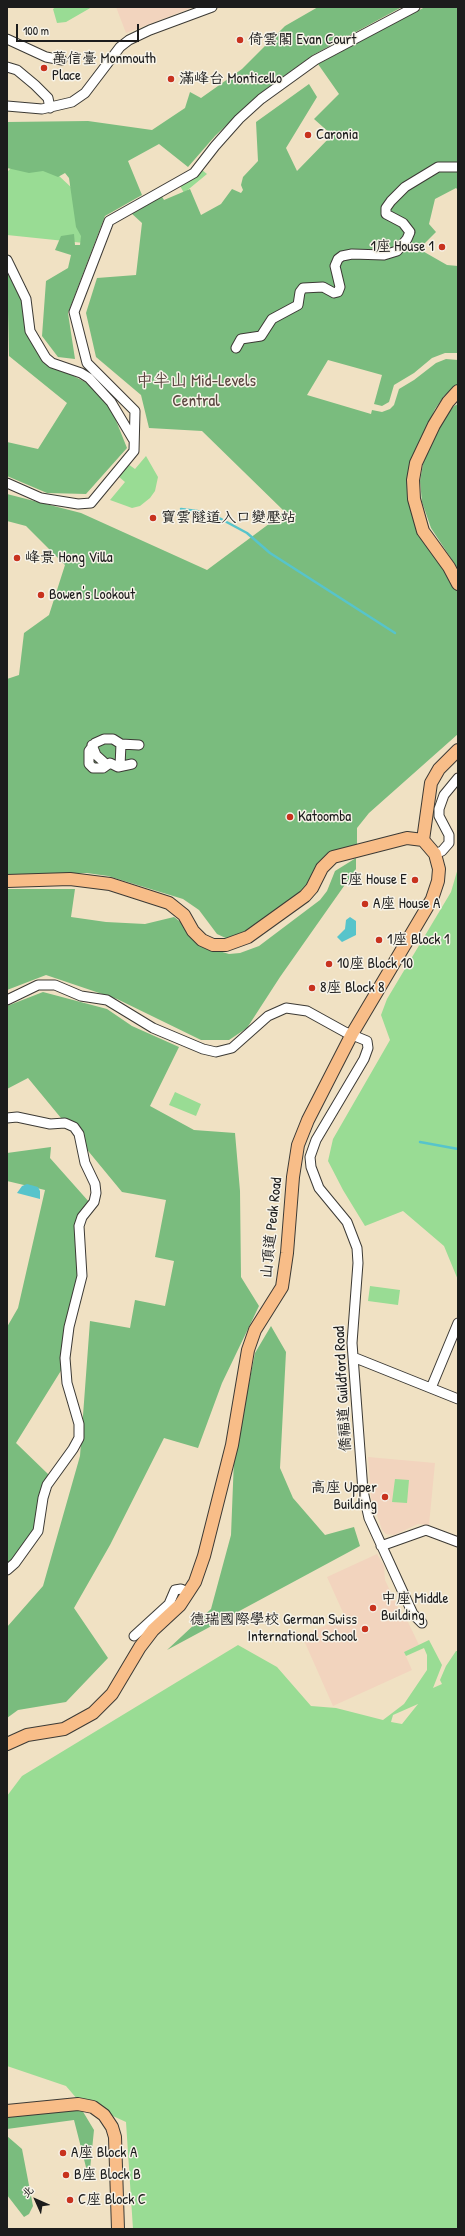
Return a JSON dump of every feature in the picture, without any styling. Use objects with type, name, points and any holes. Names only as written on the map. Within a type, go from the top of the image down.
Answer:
[{"type":"main road","points":[[458,392],[448,402],[434,425],[416,463],[413,480],[414,499],[423,531],[429,542],[449,567],[458,584]]},
{"type":"main road","points":[[423,840],[431,783],[445,762],[458,750]]},
{"type":"main road","points":[[395,841],[410,833],[418,826],[427,814]]},
{"type":"main road","points":[[7,881],[79,879],[124,888],[169,903],[184,915],[193,931],[202,940],[213,945],[226,945],[248,937],[305,896],[312,888],[322,868],[333,857],[407,838],[423,840],[435,854]]},
{"type":"main road","name":"山頂道 Peak Road","points":[[7,1744],[27,1736],[64,1728],[92,1713],[118,1686],[140,1647],[153,1630],[180,1605],[189,1593],[201,1566],[232,1445],[248,1350],[255,1330],[282,1287],[287,1253],[293,1177],[298,1145],[308,1120],[352,1034],[432,899],[438,881],[439,869],[435,854]]},
{"type":"main road","points":[[7,2111],[78,2104],[93,2107],[104,2114],[110,2122],[115,2137],[118,2229]]},
{"type":"street","points":[[7,106],[32,109],[50,108],[66,104],[81,96],[120,47],[128,40],[150,30],[212,7]]},
{"type":"street","points":[[7,483],[41,498],[78,504],[91,503],[131,455],[135,443],[135,411],[87,364],[74,312],[109,221],[194,173],[239,119],[261,99],[315,60],[415,7]]},
{"type":"street","points":[[7,39],[46,56],[62,60]]},
{"type":"street","points":[[7,67],[17,70],[35,85],[47,97],[50,108]]},
{"type":"street","points":[[236,348],[241,339],[261,336],[272,319],[298,305],[300,291],[302,288],[323,287],[334,293],[338,292],[340,287],[335,266],[338,259],[342,256],[352,254],[380,256],[397,251],[407,239],[410,232],[403,223],[386,214],[386,208],[391,201],[405,187],[438,167],[458,167]]},
{"type":"street","points":[[7,260],[26,299],[29,328],[46,358],[52,363],[81,373],[92,381],[114,407],[131,433],[135,443]]},
{"type":"street","points":[[132,764],[120,766],[112,763],[103,768],[90,767],[88,758],[90,743],[104,739],[113,739],[121,744],[139,745]]},
{"type":"street","points":[[120,766],[121,744]]},
{"type":"street","points":[[435,854],[454,843],[439,816],[439,809],[444,795],[458,778]]},
{"type":"street","points":[[7,1000],[38,984],[55,985],[81,996],[107,1000],[153,1028],[203,1049],[216,1052],[232,1048],[268,1016],[286,1008],[308,1011],[352,1034]]},
{"type":"street","name":"僑福道 Guildford Road","points":[[352,1034],[367,1041],[368,1048],[316,1140],[310,1162],[316,1182],[347,1222],[355,1241],[358,1263],[352,1331],[365,1504],[369,1518],[381,1546],[413,1614],[422,1623]]},
{"type":"street","points":[[7,1118],[17,1117],[50,1124],[65,1123],[74,1127],[79,1134],[85,1163],[96,1190],[94,1202],[82,1217],[79,1226],[82,1276],[69,1327],[65,1358],[66,1383],[79,1424],[79,1438],[73,1449],[47,1485],[43,1498],[38,1531],[15,1563],[7,1570]]},
{"type":"street","points":[[431,1388],[458,1322]]},
{"type":"street","points":[[353,1357],[458,1399]]},
{"type":"street","points":[[381,1546],[426,1530],[458,1542]]},
{"type":"street","points":[[134,1636],[169,1604],[176,1590],[182,1590],[189,1593]]},
{"type":"shaded area","points":[[116,7],[194,7],[126,33]]},
{"type":"shaded area","points":[[368,1457],[435,1463],[429,1525],[418,1524],[394,1535],[386,1534],[382,1530],[371,1497]]},
{"type":"shaded area","name":"德瑞國際學校 German Swiss International School","points":[[377,1554],[384,1566],[385,1580],[400,1612],[408,1622],[419,1645],[404,1652],[412,1670],[333,1706],[302,1636],[345,1617],[327,1577]]},
{"type":"green space","points":[[56,7],[92,7],[66,22],[57,23],[53,9]]},
{"type":"green space","points":[[318,7],[402,7],[313,55],[258,95],[215,136],[188,167],[159,144],[128,161],[142,195],[105,216],[68,313],[75,359],[58,357],[42,336],[46,281],[68,268],[71,255],[55,250],[61,236],[74,234],[75,245],[80,245],[81,236],[76,227],[69,178],[65,173],[58,177],[43,171],[29,173],[7,168],[7,122],[88,121],[152,130],[185,108],[190,92],[201,98],[242,69],[285,26]]},
{"type":"green space","points":[[425,7],[458,7],[458,190],[456,188],[435,199],[429,224],[436,232],[419,249],[447,265],[458,266],[458,353],[445,353],[432,358],[414,373],[394,385],[389,402],[382,406],[374,404],[382,375],[328,360],[307,395],[371,414],[372,410],[382,412],[390,409],[394,405],[399,389],[414,380],[436,363],[446,359],[458,360],[458,384],[444,396],[435,409],[410,462],[420,533],[458,590],[458,734],[369,813],[357,828],[357,845],[342,849],[307,888],[244,934],[230,940],[217,934],[199,910],[183,899],[108,876],[87,873],[7,875],[7,679],[19,675],[24,633],[49,615],[65,565],[26,526],[7,521],[7,494],[81,513],[207,570],[285,512],[202,431],[149,428],[141,395],[96,357],[86,313],[97,278],[136,275],[142,223],[130,212],[161,195],[164,200],[190,189],[201,215],[221,204],[232,189],[241,193],[243,190],[241,185],[243,177],[258,161],[256,122],[309,84],[317,97],[286,148],[297,171],[332,135],[314,119],[339,94],[318,64]]},
{"type":"green space","points":[[34,163],[58,175],[73,189],[84,243],[7,235],[7,172],[13,166]]},
{"type":"green space","points":[[202,170],[207,174],[184,193],[179,184]]},
{"type":"green space","points":[[7,267],[24,299],[43,360],[87,383],[111,408],[127,448],[86,494],[47,493],[7,476],[7,442],[38,449],[67,403],[9,356]]},
{"type":"green space","points":[[458,404],[458,569],[431,528],[422,502],[420,481],[423,464],[431,440],[442,421],[454,406]]},
{"type":"green space","points":[[146,456],[158,477],[155,491],[150,498],[140,506],[132,508],[110,500],[125,482],[118,476],[128,464],[135,469]]},
{"type":"green space","points":[[356,858],[356,869],[280,977],[247,1028],[229,1040],[201,1040],[117,999],[46,975],[7,990],[7,889],[75,889],[71,917],[106,922],[145,924],[174,917],[206,947],[229,954],[240,953],[259,946],[320,900],[327,891],[335,871]]},
{"type":"green space","points":[[458,868],[458,1280],[444,1246],[403,1211],[365,1226],[343,1190],[328,1161],[333,1139],[390,1040],[381,1015],[387,999],[451,892]]},
{"type":"green space","points":[[43,992],[107,1009],[132,1026],[179,1047],[150,1106],[194,1130],[235,1133],[240,1191],[241,1277],[259,1306],[222,1383],[198,1448],[164,1438],[110,1545],[74,1608],[108,1658],[66,1702],[18,1710],[7,1718],[7,1627],[43,1586],[80,1456],[90,1321],[130,1328],[135,1300],[165,1306],[174,1261],[155,1257],[166,1200],[122,1192],[28,1078],[7,1089],[7,1006]]},
{"type":"green space","points":[[175,1092],[201,1104],[196,1116],[169,1105]]},
{"type":"green space","points":[[51,1147],[50,1158],[90,1203],[79,1217],[80,1269],[62,1369],[16,1443],[49,1475],[37,1525],[16,1557],[7,1566],[7,1327],[18,1308],[45,1190],[7,1181],[7,1153]]},
{"type":"green space","points":[[370,1286],[400,1290],[398,1305],[368,1301]]},
{"type":"green space","points":[[271,1326],[286,1352],[280,1468],[293,1498],[325,1535],[354,1527],[360,1546],[167,1650],[211,1609],[231,1535],[234,1459],[255,1353]]},
{"type":"green space","points":[[395,1479],[409,1480],[407,1503],[392,1502]]},
{"type":"green space","points":[[429,1640],[442,1665],[433,1688],[442,1684],[440,1680],[446,1666],[456,1651],[458,1651],[458,2228],[133,2229],[126,2122],[78,2100],[66,2086],[7,2066],[7,1796],[22,1776],[238,1645],[277,1667],[311,1706],[336,1708],[383,1720],[404,1704],[427,1670],[427,1655],[424,1648],[406,1656],[404,1652]],"holes":[[[418,1704],[402,1724],[391,1722],[393,1715]]]},
{"type":"green space","points":[[82,2110],[94,2130],[89,2179],[74,2120],[7,2129],[7,2115]]},
{"type":"green space","points":[[7,2136],[22,2149],[33,2206],[29,2214],[24,2217],[7,2195]]},
{"type":"water","points":[[350,917],[356,921],[356,935],[342,942],[337,937],[345,929],[346,920]]},
{"type":"water","points":[[27,1184],[38,1187],[40,1191],[40,1199],[17,1193],[22,1186]]},
{"type":"waterway","points":[[181,509],[197,511],[221,519],[247,533],[270,553],[395,633]]},
{"type":"waterway","points":[[420,1142],[458,1149]]},
{"type":"place","name":"倚雲閣 Evan Court","points":[[240,40]]},
{"type":"place","name":"萬信臺 Monmouth Place","points":[[44,68]]},
{"type":"place","name":"滿峰台 Monticello","points":[[171,79]]},
{"type":"place","name":"Caronia","points":[[308,135]]},
{"type":"place","name":"1座 House 1","points":[[442,247]]},
{"type":"place","name":"寶雲隧道入口變壓站","points":[[153,518]]},
{"type":"place","name":"峰景 Hong Villa","points":[[17,558]]},
{"type":"place","name":"Bowen's Lookout","points":[[41,595]]},
{"type":"place","name":"Katoomba","points":[[290,817]]},
{"type":"place","name":"E座 House E","points":[[415,880]]},
{"type":"place","name":"A座 House A","points":[[365,904]]},
{"type":"place","name":"1座 Block 1","points":[[379,940]]},
{"type":"place","name":"10座 Block 10","points":[[329,964]]},
{"type":"place","name":"8座 Block 8","points":[[312,988]]},
{"type":"place","name":"高座 Upper Building","points":[[385,1497]]},
{"type":"place","name":"中座 Middle Building","points":[[373,1608]]},
{"type":"place","name":"德瑞國際學校 German Swiss International School","points":[[365,1629]]},
{"type":"place","name":"A座 Block A","points":[[63,2153]]},
{"type":"place","name":"B座 Block B","points":[[66,2175]]},
{"type":"place","name":"C座 Block C","points":[[70,2200]]},
{"type":"district","name":"中半山 Mid-Levels Central","points":[[196,391]]}]
